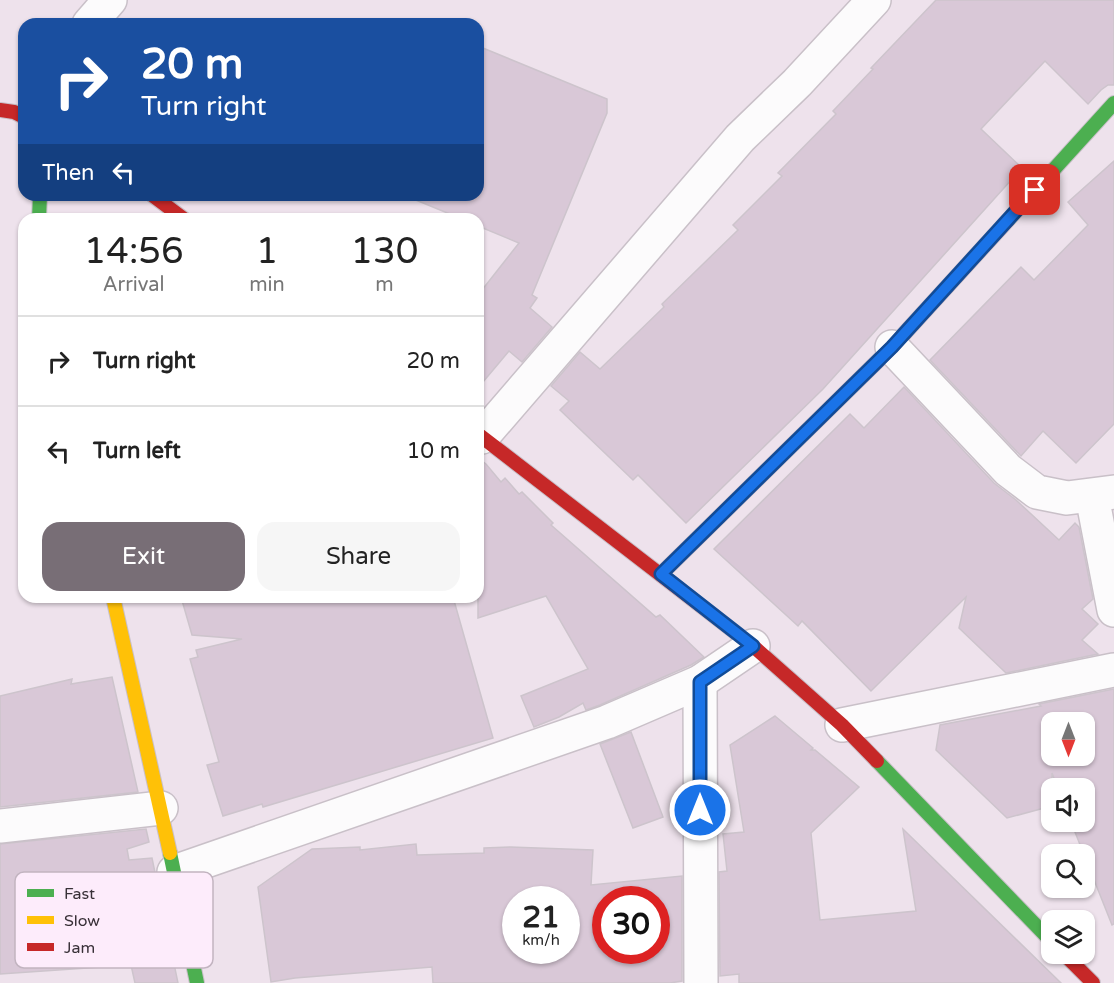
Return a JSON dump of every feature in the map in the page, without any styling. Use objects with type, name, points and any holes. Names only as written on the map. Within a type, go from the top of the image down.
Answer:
[{"type":"street","points":[[94,18],[110,0]]},
{"type":"street","points":[[484,431],[740,138],[797,83],[874,0]]},
{"type":"street","points":[[661,574],[892,347],[1114,103]]},
{"type":"street","points":[[160,201],[176,213]]},
{"type":"street","points":[[892,347],[1008,470],[1037,492],[1067,498],[1103,494],[1114,610]]},
{"type":"street","points":[[484,439],[753,646],[842,725],[1041,931]]},
{"type":"street","points":[[114,603],[174,872],[607,722],[700,682],[753,646]]},
{"type":"street","points":[[842,725],[1114,670]]},
{"type":"street","points":[[700,682],[701,983]]},
{"type":"street","points":[[0,826],[161,808]]},
{"type":"street","points":[[1074,964],[1093,983]]},
{"type":"street","points":[[194,968],[197,983]]},
{"type":"building","points":[[936,0],[1114,0],[1114,85],[1108,85],[1101,90],[1088,104],[1045,61],[981,129],[1022,168],[823,389],[686,523],[638,475],[633,480],[560,410],[569,401],[551,386],[580,352],[600,369],[664,307],[662,304],[738,230],[733,225],[782,176],[778,173],[836,114],[833,111]]},
{"type":"building","points":[[484,48],[607,99],[607,113],[532,295],[537,298],[530,308],[552,327],[522,362],[509,351],[484,381],[484,287],[519,243],[484,228],[484,213],[447,213],[418,201],[484,201]]},
{"type":"building","points":[[1114,161],[1114,424],[1076,463],[1043,431],[1021,456],[930,360],[1021,267],[1034,280],[1088,225],[1068,202]]},
{"type":"building","points":[[904,387],[994,483],[1059,540],[1075,523],[1079,527],[1093,599],[1082,609],[1098,624],[1082,640],[1098,654],[1006,673],[959,628],[966,597],[871,691],[802,621],[798,626],[714,549],[850,414],[864,428]]},
{"type":"building","points":[[484,462],[501,482],[505,478],[519,494],[522,492],[553,523],[551,525],[656,617],[660,615],[704,657],[691,665],[600,705],[586,710],[583,703],[559,717],[534,727],[521,696],[588,669],[546,596],[478,618],[478,603],[484,603]]},
{"type":"building","points":[[183,603],[455,603],[493,738],[263,807],[262,804],[223,816],[207,765],[219,762],[190,659],[198,657],[196,650],[242,639],[192,635]]},
{"type":"building","points":[[112,677],[138,792],[0,807],[0,696],[72,679],[71,684]]},
{"type":"building","points":[[1114,689],[1114,924],[1112,925],[1095,882],[1095,844],[1080,844],[1075,832],[1095,832],[1095,778],[1054,778],[1052,773],[1052,778],[1041,778],[1041,809],[1007,818],[936,750],[940,725],[1041,706],[1039,704]]},
{"type":"building","points":[[775,716],[813,748],[811,750],[815,750],[859,787],[811,833],[820,920],[916,911],[903,829],[1061,983],[739,983],[739,974],[720,976],[719,872],[727,871],[723,834],[744,832],[730,745]]},
{"type":"building","points":[[631,732],[663,817],[633,828],[600,744]]},
{"type":"building","points":[[146,829],[149,842],[127,849],[129,860],[152,858],[155,872],[15,872],[15,968],[87,968],[0,974],[0,844]]},
{"type":"building","points":[[416,844],[417,855],[484,853],[484,848],[510,847],[593,850],[591,885],[682,876],[682,981],[670,983],[433,983],[432,967],[271,982],[258,887],[312,849],[360,847],[360,850]]},
{"type":"building","points":[[132,968],[175,968],[178,983],[135,983]]},
{"type":"traffic: fast","points":[[1008,220],[1114,103]]},
{"type":"traffic: fast","points":[[39,213],[40,201]]},
{"type":"traffic: fast","points":[[877,761],[1041,931]]},
{"type":"traffic: fast","points":[[170,853],[174,872]]},
{"type":"traffic: fast","points":[[194,968],[197,983]]},
{"type":"traffic: slow","points":[[114,603],[170,853]]},
{"type":"traffic: jam","points":[[0,110],[18,114]]},
{"type":"traffic: jam","points":[[160,201],[176,213]]},
{"type":"traffic: jam","points":[[661,574],[892,347],[1008,220]]},
{"type":"traffic: jam","points":[[484,439],[753,646],[842,725],[877,761]]},
{"type":"traffic: jam","points":[[1074,964],[1093,983]]},
{"type":"route","points":[[700,810],[700,682],[753,646],[661,574],[892,347],[1035,190]]}]
